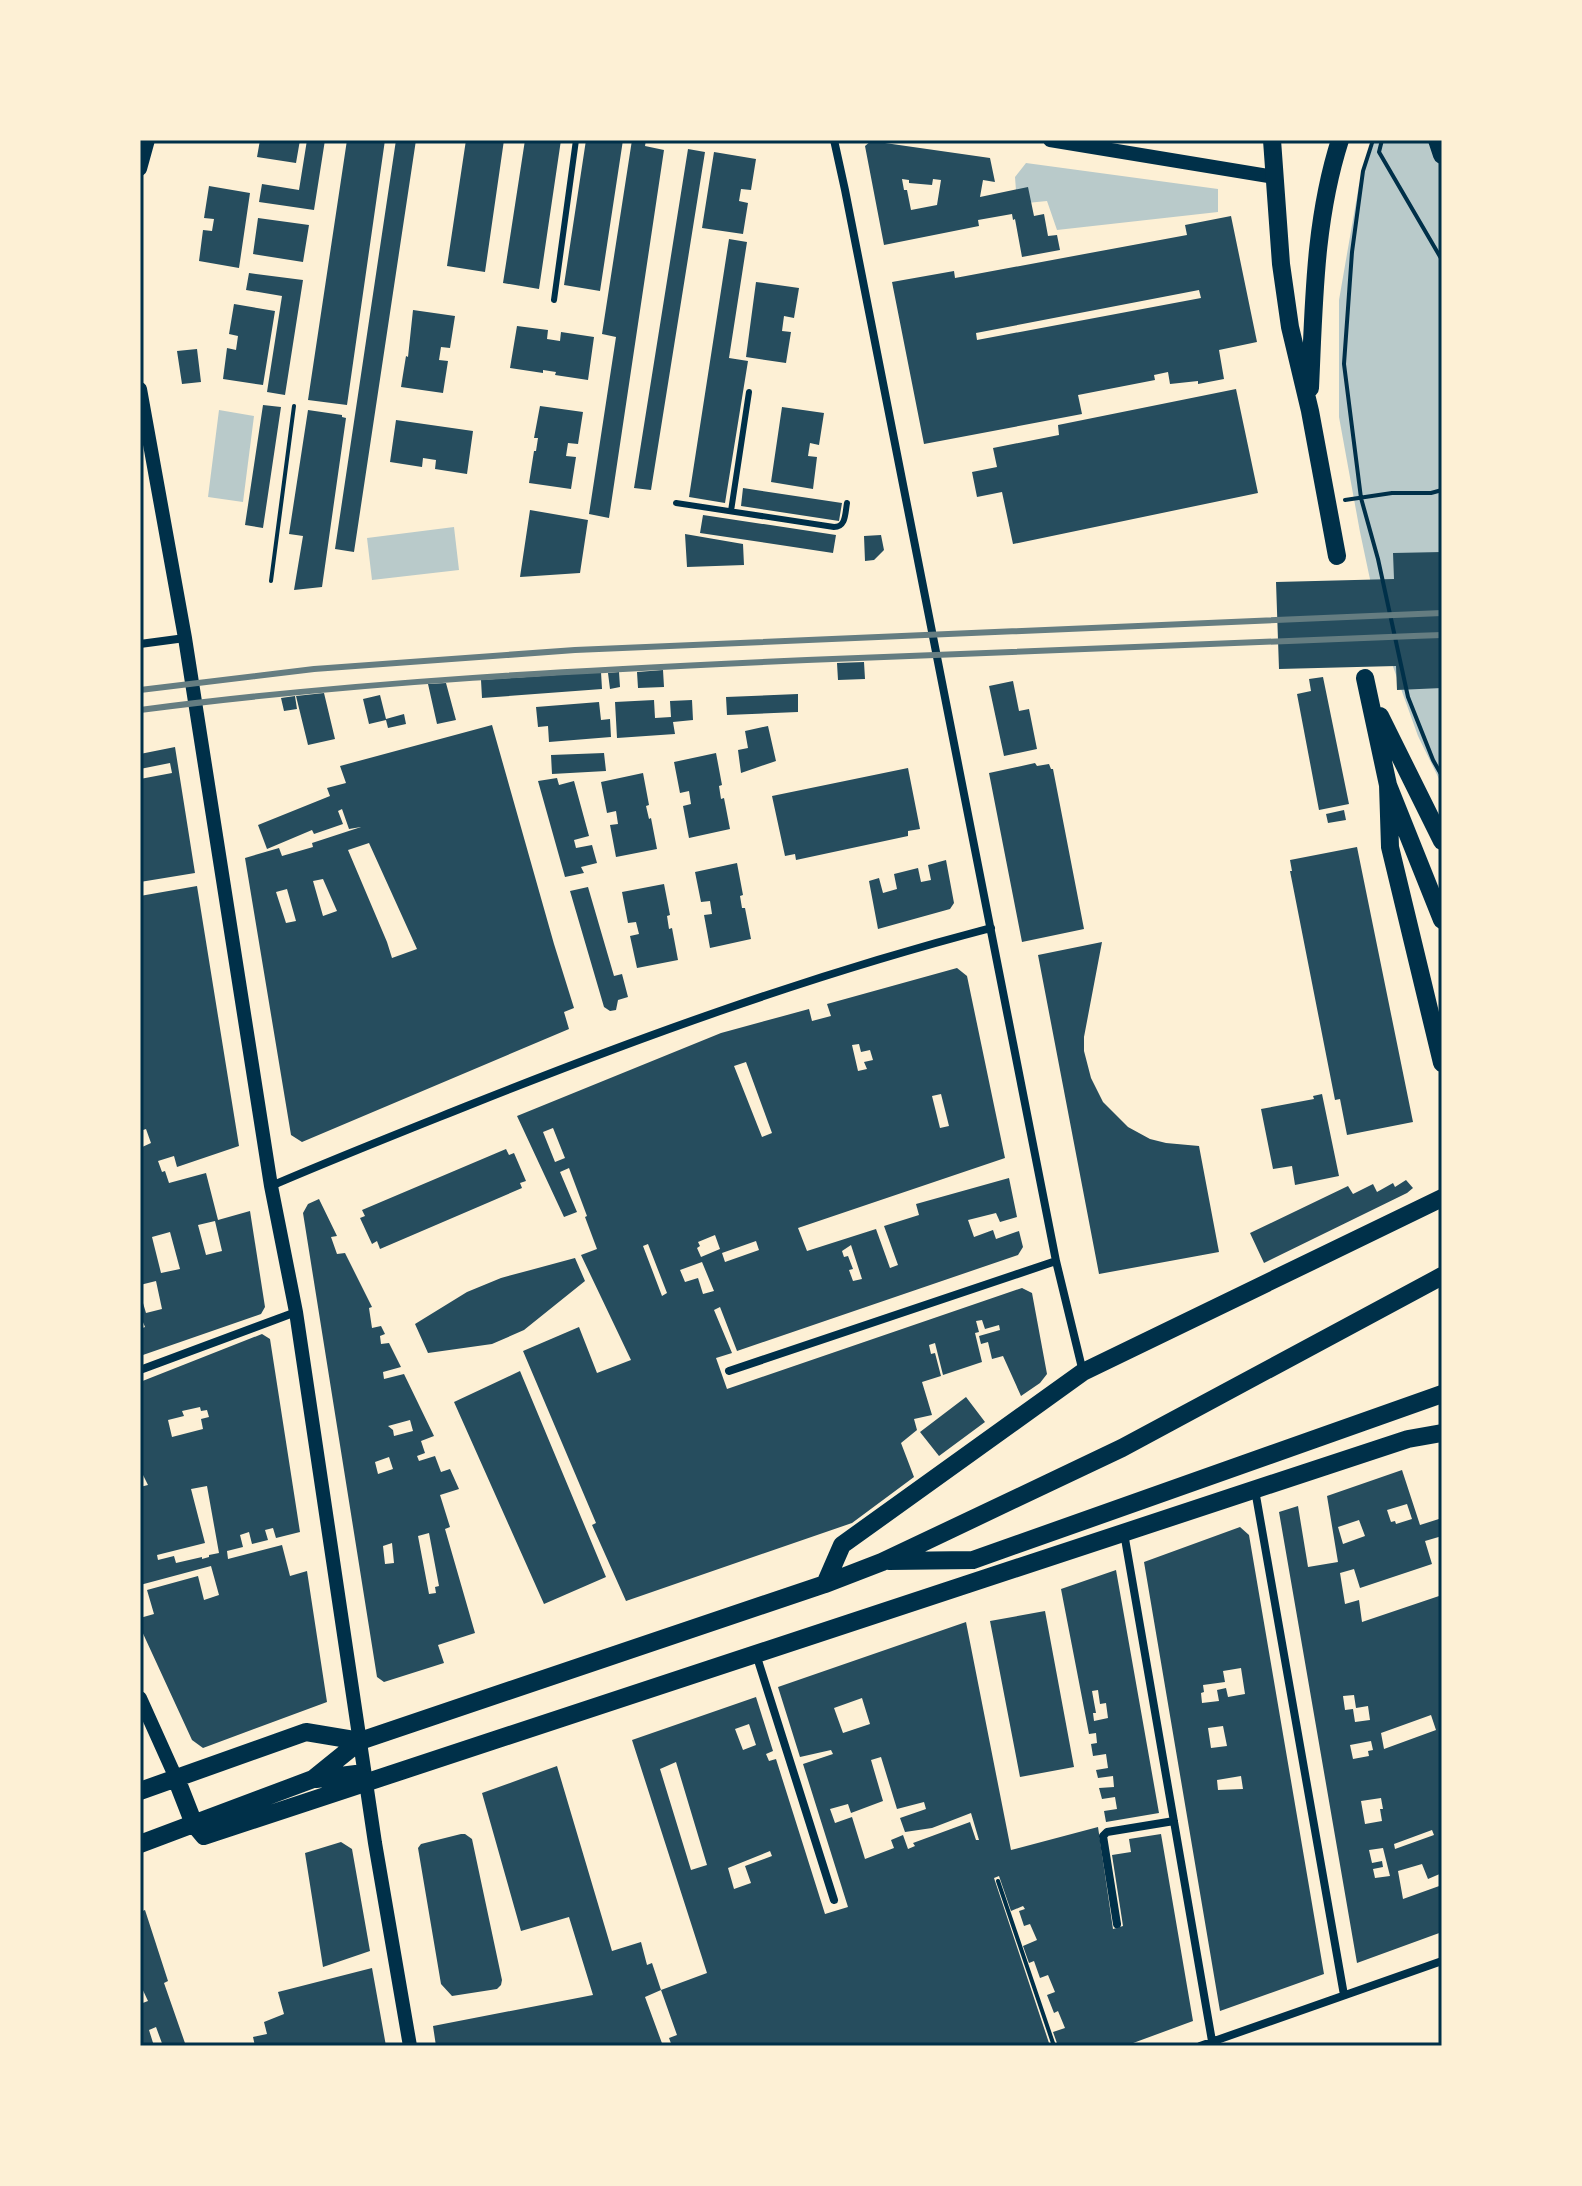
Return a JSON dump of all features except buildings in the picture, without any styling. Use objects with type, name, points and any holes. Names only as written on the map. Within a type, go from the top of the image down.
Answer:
[{"type":"main road","points":[[1272,140],[1282,276],[1337,556]]},
{"type":"main road","points":[[1310,411],[1315,277],[1321,220],[1340,140]]},
{"type":"main road","points":[[1437,140],[1442,155]]},
{"type":"main road","points":[[1442,841],[1367,685],[1388,785],[1442,920]]},
{"type":"main road","points":[[1388,785],[1390,847],[1442,1063]]},
{"type":"main road","points":[[825,1584],[842,1545],[1083,1372],[1442,1198]]},
{"type":"main road","points":[[199,1830],[313,1779],[360,1741],[882,1562],[1122,1448],[1442,1276]]},
{"type":"main road","points":[[882,1562],[973,1560],[1442,1394]]},
{"type":"main road","points":[[140,1844],[366,1782],[1408,1439],[1442,1433]]},
{"type":"main road","points":[[140,1791],[306,1732],[360,1741]]},
{"type":"main road","points":[[313,1779],[356,1774],[366,1782]]},
{"type":"main road","points":[[176,1778],[199,1830]]},
{"type":"street","points":[[140,169],[148,140]]},
{"type":"street","points":[[834,140],[1056,1261],[1083,1372]]},
{"type":"street","points":[[1050,140],[1274,177]]},
{"type":"street","points":[[140,389],[185,638],[271,1186],[296,1312],[366,1782],[410,2046]]},
{"type":"street","points":[[140,644],[185,638]]},
{"type":"street","points":[[271,1186],[621,1045],[756,997],[938,941],[991,928]]},
{"type":"street","points":[[729,1371],[1056,1261]]},
{"type":"street","points":[[140,1370],[296,1312]]},
{"type":"street","points":[[1255,1490],[1344,1995]]},
{"type":"street","points":[[1124,1532],[1212,2041]]},
{"type":"street","points":[[756,1653],[834,1900]]},
{"type":"street","points":[[140,1698],[176,1778]]},
{"type":"street","points":[[1117,1924],[1103,1836],[1107,1832],[1174,1821]]},
{"type":"street","points":[[1200,2046],[1442,1961]]},
{"type":"lane","points":[[554,300],[576,140]]},
{"type":"lane","points":[[731,511],[749,392]]},
{"type":"lane","points":[[676,503],[840,527],[847,503]]},
{"type":"path","points":[[1373,140],[1363,171],[1352,252],[1344,364],[1361,498],[1378,559],[1408,697],[1442,776]]},
{"type":"path","points":[[1382,140],[1379,152],[1442,260]]},
{"type":"path","points":[[271,581],[294,406]]},
{"type":"path","points":[[1327,504],[1392,493],[1442,490]]},
{"type":"path","points":[[998,1881],[1054,2046]]},
{"type":"shaded area","points":[[1375,140],[1442,140],[1442,785],[1418,736],[1382,636],[1339,417],[1339,300],[1359,185]]},
{"type":"shaded area","points":[[1026,163],[1218,189],[1218,212],[1057,230],[1047,201],[1017,204],[1015,177]]},
{"type":"shaded area","points":[[219,410],[254,416],[243,502],[208,497]]},
{"type":"shaded area","points":[[454,527],[459,570],[372,580],[367,538]]},
{"type":"railway","points":[[140,690],[314,669],[575,650],[1442,613]]},
{"type":"railway","points":[[140,710],[306,691],[556,673],[965,653],[1442,635]]}]
